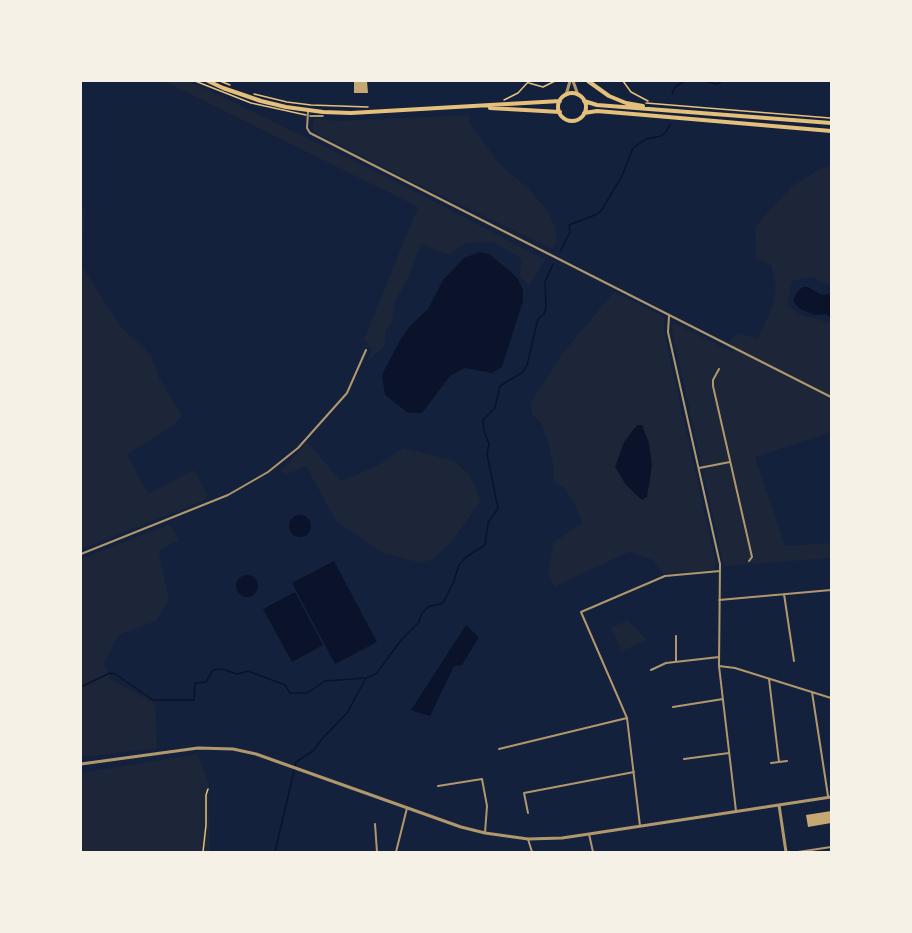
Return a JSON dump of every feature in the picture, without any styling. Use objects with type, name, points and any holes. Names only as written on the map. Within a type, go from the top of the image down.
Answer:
[{"type":"main road","points":[[208,81],[251,98],[308,111],[351,113],[560,101]]},
{"type":"main road","points":[[588,81],[609,96],[626,103],[683,111]]},
{"type":"main road","points":[[560,112],[560,101],[566,94],[579,95],[585,101],[597,105],[831,123]]},
{"type":"main road","points":[[584,113],[585,101]]},
{"type":"main road","points":[[478,107],[560,112],[570,120],[578,119],[584,113],[597,111],[831,131]]},
{"type":"street","points":[[566,94],[571,81]]},
{"type":"street","points":[[571,81],[579,95]]},
{"type":"street","points":[[308,111],[307,128],[310,133],[831,397]]},
{"type":"street","points":[[669,316],[668,332],[720,564],[719,666],[736,811]]},
{"type":"street","points":[[81,554],[228,495],[268,472],[298,448],[347,393],[366,350]]},
{"type":"street","points":[[718,369],[713,386],[752,557],[749,561]]},
{"type":"street","points":[[699,468],[730,462]]},
{"type":"street","points":[[640,827],[627,718],[581,612],[665,576],[720,571]]},
{"type":"street","points":[[719,600],[831,590]]},
{"type":"street","points":[[784,594],[794,661]]},
{"type":"street","points":[[676,636],[676,661]]},
{"type":"street","points":[[651,670],[676,661],[719,657]]},
{"type":"street","points":[[719,666],[735,668],[831,698]]},
{"type":"street","points":[[769,679],[779,762]]},
{"type":"street","points":[[81,764],[216,747],[244,752],[288,765],[407,808],[485,833],[528,839],[562,838],[830,797],[812,692]]},
{"type":"street","points":[[673,707],[723,699]]},
{"type":"street","points":[[499,749],[627,718]]},
{"type":"street","points":[[684,759],[729,753]]},
{"type":"street","points":[[771,763],[787,760]]},
{"type":"street","points":[[528,813],[524,793],[634,772]]},
{"type":"street","points":[[438,786],[482,779],[487,806],[485,833]]},
{"type":"street","points":[[779,805],[786,852]]},
{"type":"street","points":[[396,852],[407,808]]},
{"type":"street","points":[[375,824],[377,852]]},
{"type":"street","points":[[589,834],[593,852]]},
{"type":"street","points":[[528,839],[532,852]]},
{"type":"street","points":[[798,852],[830,847],[830,852]]},
{"type":"path","points":[[220,81],[233,86]]},
{"type":"path","points":[[498,101],[518,93],[528,82],[543,87],[555,81]]},
{"type":"path","points":[[623,81],[631,92],[651,103]]},
{"type":"path","points":[[248,92],[287,102],[323,106],[375,107]]},
{"type":"path","points":[[641,102],[831,118]]},
{"type":"path","points":[[203,852],[207,789]]},
{"type":"shaded area","points":[[164,81],[190,81],[401,184],[545,260],[529,286],[520,276],[522,259],[493,242],[466,243],[449,255],[421,244],[408,278],[395,301],[393,319],[385,332],[385,346],[369,360],[372,348],[364,340],[418,207]]},
{"type":"shaded area","points":[[469,115],[470,124],[500,165],[529,189],[548,212],[555,227],[557,241],[552,249],[399,175],[315,132],[312,127],[314,119],[340,121]]},
{"type":"shaded area","points":[[831,165],[831,284],[823,283],[812,276],[792,281],[787,305],[800,315],[831,323],[831,432],[755,457],[785,546],[831,543],[831,558],[724,566],[671,326],[674,323],[734,353],[730,341],[738,333],[758,339],[772,308],[776,286],[771,265],[756,258],[755,227],[791,187],[819,169]]},
{"type":"shaded area","points":[[81,207],[85,210],[83,268],[121,327],[152,356],[159,378],[182,416],[174,425],[127,454],[148,494],[194,470],[207,494],[205,500],[81,549]]},
{"type":"shaded area","points":[[480,252],[489,254],[511,272],[518,279],[523,290],[523,301],[502,367],[492,373],[465,368],[450,376],[422,413],[408,413],[385,395],[382,375],[399,342],[410,326],[428,309],[443,280],[464,258]]},
{"type":"shaded area","points":[[803,287],[808,287],[822,295],[831,294],[831,318],[826,314],[815,315],[800,309],[793,301],[797,292]]},
{"type":"shaded area","points":[[614,292],[664,317],[665,336],[716,564],[713,570],[664,574],[653,560],[629,552],[555,586],[548,576],[553,543],[582,523],[575,504],[564,488],[553,481],[554,468],[549,446],[542,423],[533,416],[530,404],[562,354]]},
{"type":"shaded area","points":[[637,425],[642,425],[649,443],[652,466],[647,497],[642,500],[626,485],[615,467],[624,442]]},
{"type":"shaded area","points":[[307,442],[341,481],[377,466],[403,448],[454,461],[470,476],[481,500],[450,544],[434,558],[421,563],[383,553],[336,521],[306,466],[287,474],[281,471]]},
{"type":"shaded area","points":[[300,515],[308,518],[311,526],[308,534],[300,537],[292,534],[289,526],[292,518]]},
{"type":"shaded area","points":[[170,524],[179,540],[160,550],[159,554],[169,600],[156,621],[118,635],[104,663],[110,679],[155,704],[157,748],[81,757],[81,559]]},
{"type":"shaded area","points":[[334,561],[377,642],[335,664],[292,583]]},
{"type":"shaded area","points":[[247,575],[255,578],[258,586],[255,594],[247,597],[239,594],[236,586],[239,578]]},
{"type":"shaded area","points":[[295,592],[323,645],[292,662],[263,609]]},
{"type":"shaded area","points":[[628,620],[647,640],[622,651],[611,628]]},
{"type":"shaded area","points":[[466,625],[479,637],[462,665],[454,666],[430,716],[411,710]]},
{"type":"shaded area","points":[[197,754],[209,784],[210,852],[81,852],[81,773]]},
{"type":"building","points":[[354,81],[367,81],[368,93],[354,93]]},
{"type":"building","points":[[831,811],[831,823],[808,827],[806,815]]},
{"type":"waterway","points":[[672,94],[675,87],[685,81]]},
{"type":"waterway","points":[[704,81],[716,84],[723,81]]},
{"type":"waterway","points":[[560,252],[570,232],[569,225],[601,211],[622,176],[633,148],[646,139],[661,136],[670,124]]},
{"type":"waterway","points":[[275,852],[296,762],[313,751],[347,713],[366,678],[376,674],[402,639],[419,622],[422,613],[428,607],[443,603],[459,565],[466,557],[485,545],[488,523],[498,508],[487,454],[489,444],[483,420],[495,408],[500,386],[523,372],[527,365],[538,319],[544,314],[546,307],[545,282],[553,264]]},
{"type":"waterway","points":[[81,687],[110,673],[115,674],[153,700],[194,700],[195,683],[206,682],[213,670],[222,669],[237,674],[248,671],[285,685],[290,693],[307,693],[325,681],[366,678]]}]
